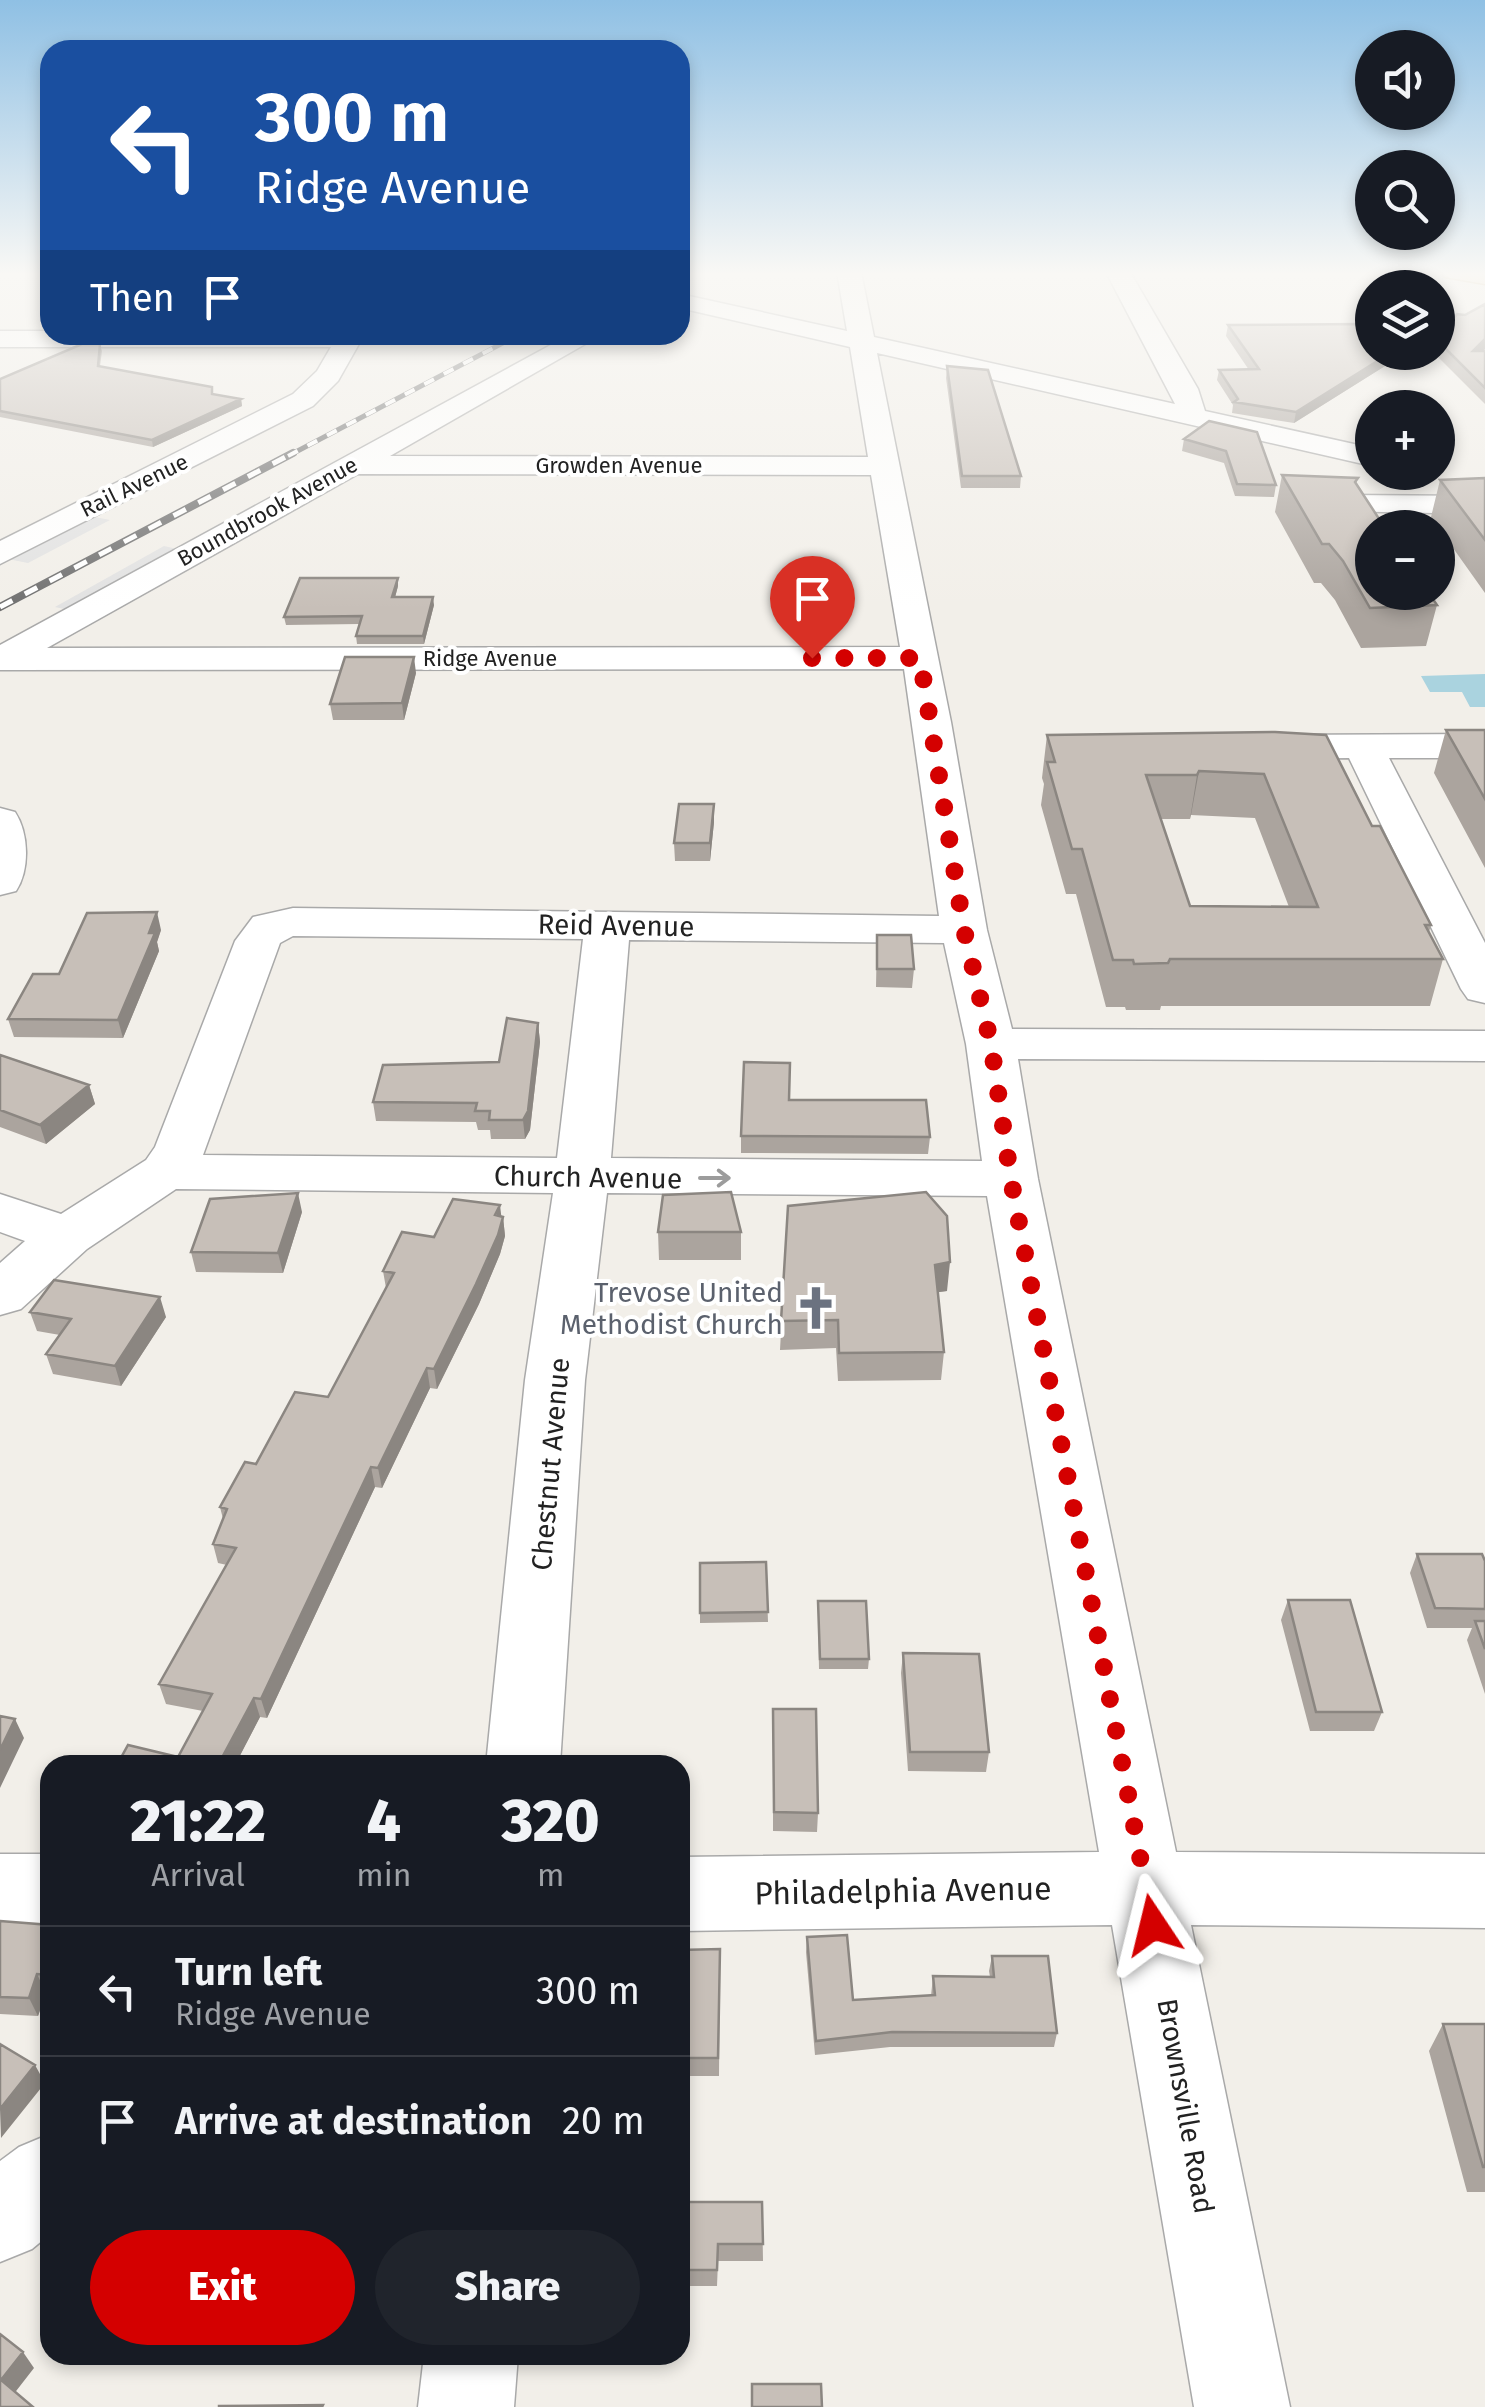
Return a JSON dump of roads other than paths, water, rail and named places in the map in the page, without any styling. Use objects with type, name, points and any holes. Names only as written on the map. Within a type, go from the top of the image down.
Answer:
[{"type":"street","name":"Rail Avenue","points":[[0,554],[303,400],[318,384]]},
{"type":"street","name":"Boundbrook Avenue","points":[[0,659],[498,384]]},
{"type":"street","name":"Brownsville Road","points":[[871,384],[964,930],[991,1044],[1011,1180],[1242,2407]]},
{"type":"street","points":[[1049,384],[1355,453]]},
{"type":"street","points":[[1181,384],[1193,417]]},
{"type":"street","name":"Growden Avenue","points":[[350,465],[887,466]]},
{"type":"street","points":[[1455,476],[1485,483]]},
{"type":"street","points":[[1343,504],[1485,505]]},
{"type":"street","points":[[15,510],[60,521]]},
{"type":"street","name":"Ridge Avenue","points":[[0,659],[920,658]]},
{"type":"street","points":[[1364,746],[1485,989]]},
{"type":"street","points":[[1228,747],[1485,746]]},
{"type":"street","points":[[0,821],[5,857],[0,882]]},
{"type":"street","name":"Reid Avenue","points":[[164,1172],[181,1147],[258,941],[269,927],[293,922],[964,930]]},
{"type":"street","name":"Chestnut Avenue","points":[[524,1755],[555,1380],[582,1178],[607,925]]},
{"type":"street","points":[[991,1044],[1485,1046]]},
{"type":"street","points":[[0,1295],[67,1236],[164,1172]]},
{"type":"street","name":"Church Avenue","points":[[164,1172],[1011,1180]]},
{"type":"street","points":[[0,1212],[67,1236]]},
{"type":"street","name":"Philadelphia Avenue","points":[[690,1894],[1146,1888],[1485,1891]]},
{"type":"street","points":[[0,1891],[40,1891]]},
{"type":"street","points":[[0,2217],[40,2186]]},
{"type":"street","points":[[466,2407],[470,2365]]},
{"type":"water","points":[[1485,674],[1485,707],[1470,707],[1462,692],[1430,692],[1421,676]]},
{"type":"railway","points":[[288,456],[424,384]]},
{"type":"railway","points":[[0,607],[293,453]]},
{"type":"place","name":"Trevose United Methodist Church","points":[[816,1308]]}]
